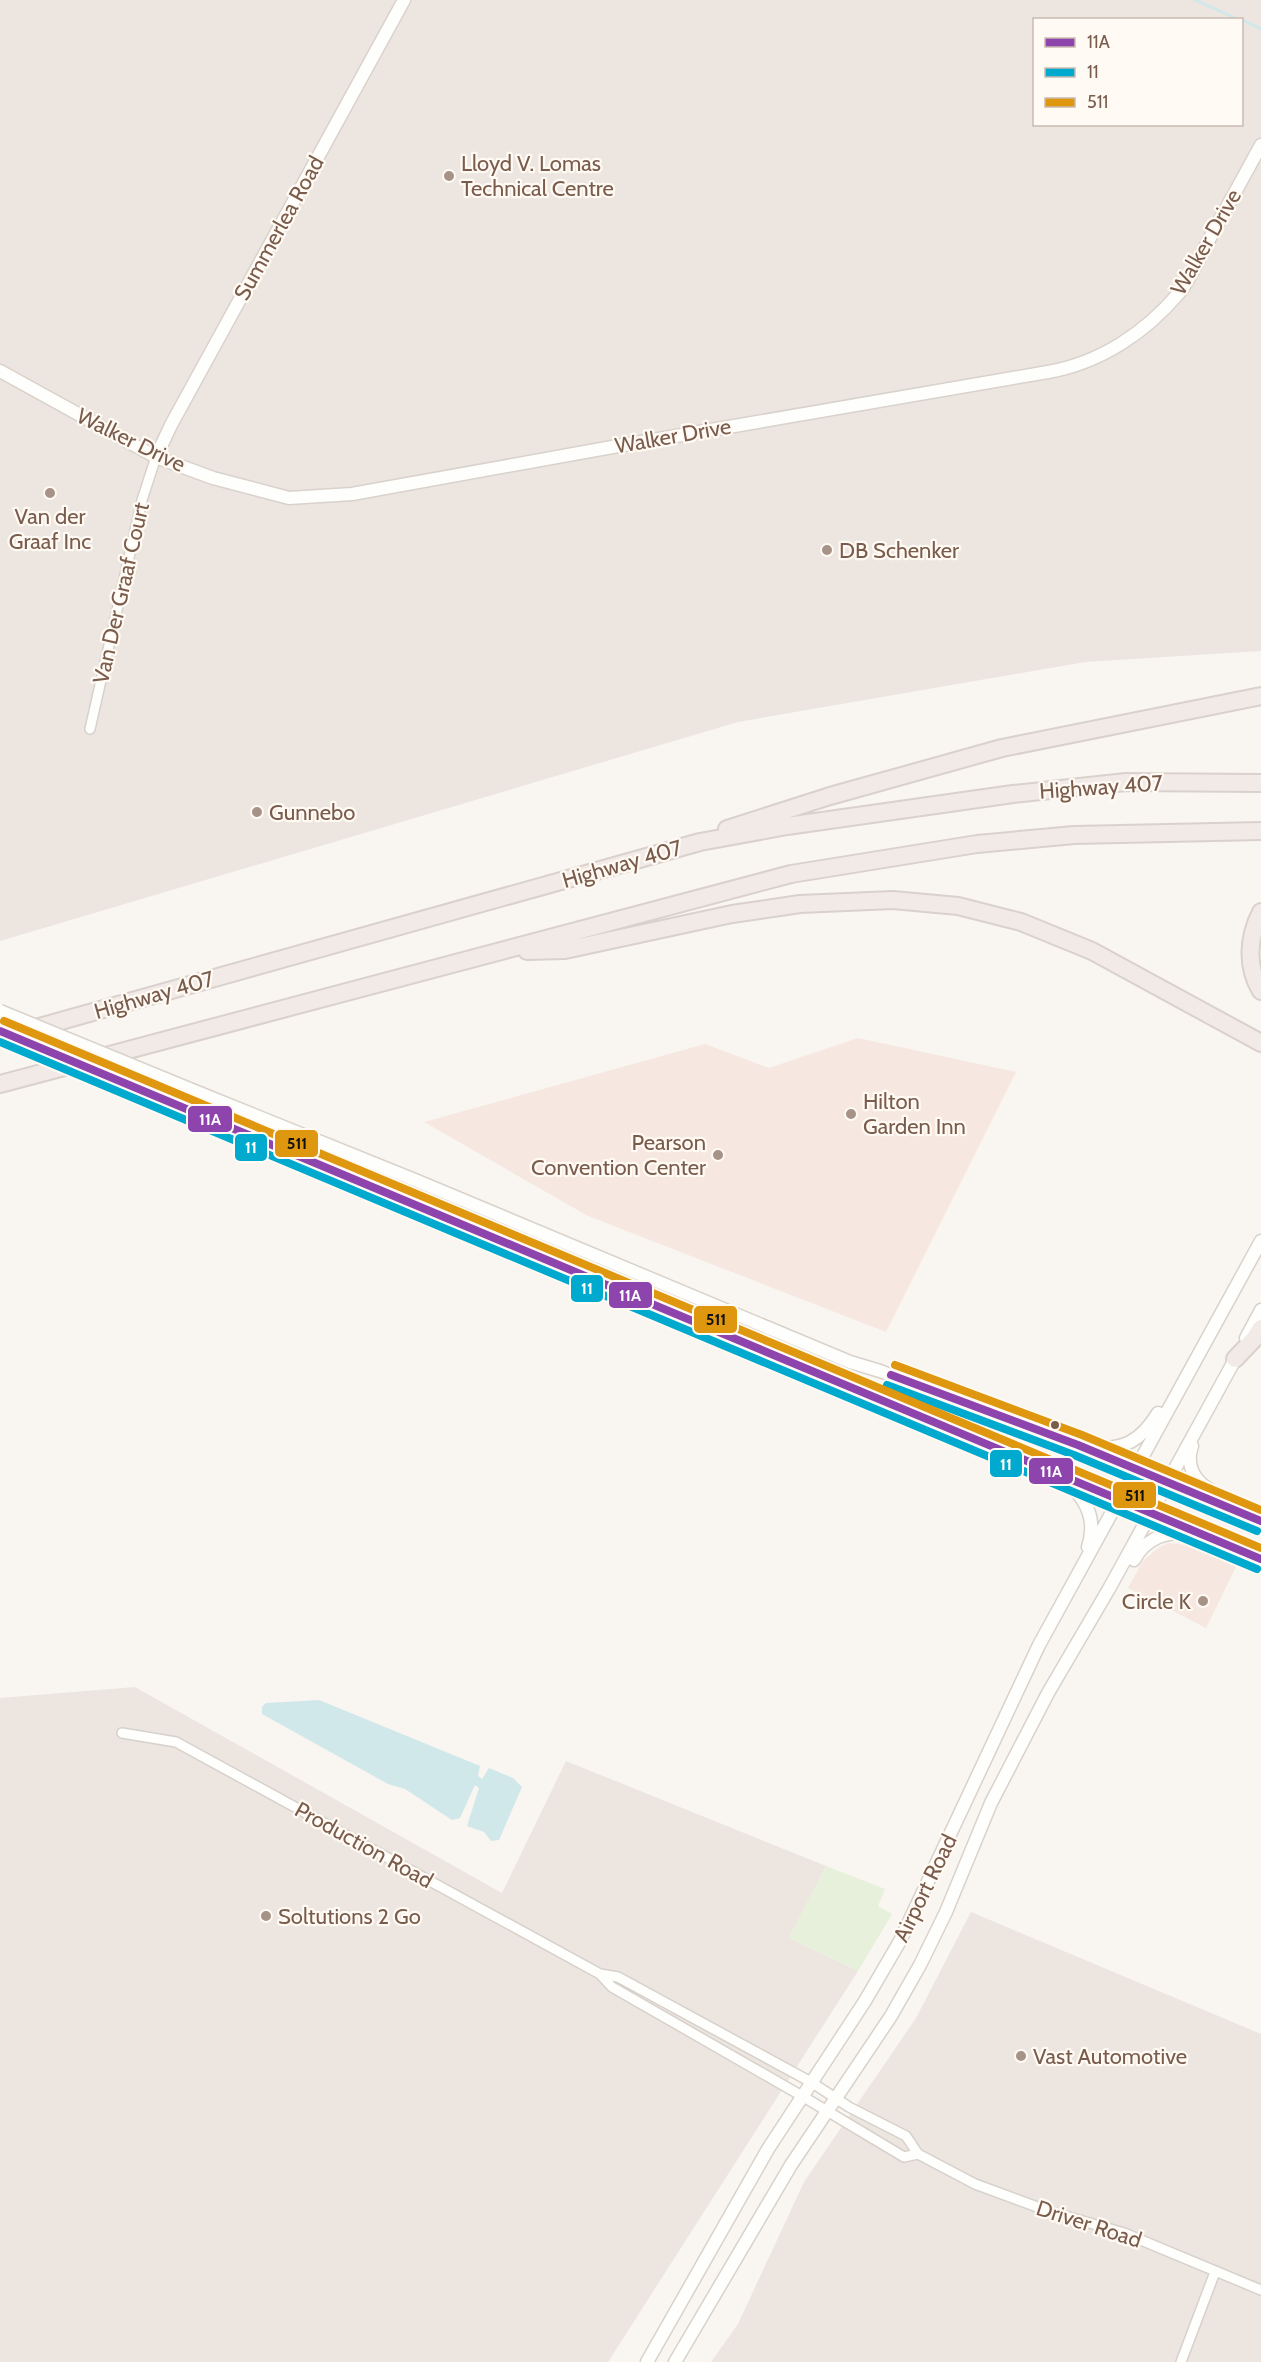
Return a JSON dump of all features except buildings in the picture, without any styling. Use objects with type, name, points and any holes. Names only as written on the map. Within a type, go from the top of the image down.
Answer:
[{"type":"highway","points":[[700,842],[735,825],[1002,748],[1261,696]]},
{"type":"highway","name":"Highway 407","points":[[0,1038],[700,842],[787,826],[1013,794],[1126,782],[1261,783]]},
{"type":"highway","name":"Highway 407","points":[[0,1084],[791,874],[965,846],[1074,835],[1261,831]]},
{"type":"highway","points":[[502,952],[565,950],[732,914],[800,904],[893,900],[958,906],[1021,922],[1092,951],[1261,1042]]},
{"type":"highway","points":[[1261,912],[1253,930],[1251,954],[1253,970],[1261,991]]},
{"type":"highway","points":[[1235,1359],[1261,1328]]},
{"type":"main road","name":"Summerlea Road","points":[[156,457],[171,424],[404,0]]},
{"type":"main road","name":"Walker Drive","points":[[0,371],[156,457],[213,478],[289,498],[352,494],[1066,369],[1102,355],[1128,339],[1154,319],[1180,291],[1261,145]]},
{"type":"main road","points":[[0,1011],[426,1184],[850,1362],[880,1371],[1078,1445],[1261,1521]]},
{"type":"main road","points":[[0,1031],[1261,1559]]},
{"type":"main road","name":"Airport Road","points":[[647,2362],[768,2149],[865,2001],[900,1941],[1039,1645],[1261,1241]]},
{"type":"main road","name":"Airport Road","points":[[675,2362],[791,2165],[891,2016],[920,1965],[946,1912],[991,1803],[1048,1693],[1168,1483],[1261,1310]]},
{"type":"main road","points":[[1078,1445],[1105,1449],[1134,1441],[1151,1425],[1175,1381],[1189,1371]]},
{"type":"main road","points":[[1199,1426],[1189,1456],[1195,1476],[1207,1490],[1232,1500],[1241,1513]]},
{"type":"main road","points":[[1056,1473],[1080,1493],[1091,1520],[1092,1535],[1082,1567]]},
{"type":"main road","points":[[1110,1587],[1125,1576],[1146,1543],[1173,1532],[1203,1534]]},
{"type":"street","name":"Van Der Graaf Court","points":[[90,729],[140,510],[156,457]]},
{"type":"street","name":"Production Road","points":[[122,1733],[176,1742],[600,1974],[612,1987],[827,2112]]},
{"type":"street","name":"Production Road","points":[[600,1974],[618,1977],[811,2082],[836,2099]]},
{"type":"street","name":"Driver Road","points":[[836,2099],[906,2136],[918,2154],[975,2184],[1048,2211],[1124,2233],[1261,2290]]},
{"type":"street","name":"Driver Road","points":[[827,2112],[904,2157],[918,2154]]},
{"type":"street","points":[[1181,2362],[1215,2272]]},
{"type":"shaded area","points":[[0,0],[1261,0],[1261,651],[1085,662],[738,722],[0,941]]},
{"type":"shaded area","points":[[858,1038],[1016,1072],[886,1332],[588,1216],[424,1122],[705,1044],[769,1068]]},
{"type":"shaded area","points":[[1168,1543],[1189,1545],[1237,1565],[1206,1628],[1128,1588],[1143,1561]]},
{"type":"shaded area","points":[[135,1687],[502,1893],[566,1761],[826,1866],[789,1938],[858,1971],[608,2362],[0,2362],[0,1698]]},
{"type":"shaded area","points":[[971,1912],[1261,2034],[1261,2362],[711,2362],[738,2324],[804,2182],[916,2018]]},
{"type":"green space","points":[[826,1866],[885,1889],[878,1906],[892,1914],[858,1971],[789,1938]]},
{"type":"water","points":[[319,1700],[480,1766],[478,1776],[482,1779],[489,1768],[513,1778],[522,1787],[499,1840],[491,1841],[484,1832],[467,1826],[479,1788],[475,1785],[460,1818],[452,1820],[405,1789],[388,1784],[262,1714],[262,1707],[266,1703]]},
{"type":"waterway","points":[[1195,0],[1236,18]]},
{"type":"waterway","points":[[1243,20],[1261,29]]},
{"type":"transit line","name":"511","points":[[4,1021],[1261,1548]]},
{"type":"transit line","name":"11A","points":[[0,1031],[1261,1559]]},
{"type":"transit line","name":"11","points":[[0,1042],[1257,1569]]},
{"type":"transit line","name":"511","points":[[895,1365],[1082,1435],[1261,1510]]},
{"type":"transit line","name":"11A","points":[[891,1375],[1078,1445],[1261,1521]]},
{"type":"transit line","name":"11","points":[[887,1385],[1074,1455],[1257,1531]]},
{"type":"place","name":"Lloyd V. Lomas Technical Centre","points":[[449,176]]},
{"type":"place","name":"Van der Graaf Inc","points":[[50,493]]},
{"type":"place","name":"DB Schenker","points":[[827,550]]},
{"type":"place","name":"Gunnebo","points":[[257,812]]},
{"type":"place","name":"Hilton Garden Inn","points":[[851,1114]]},
{"type":"place","name":"Pearson Convention Center","points":[[718,1155]]},
{"type":"place","name":"Circle K","points":[[1203,1601]]},
{"type":"place","name":"Soltutions 2 Go","points":[[266,1916]]},
{"type":"place","name":"Vast Automotive","points":[[1021,2056]]}]
